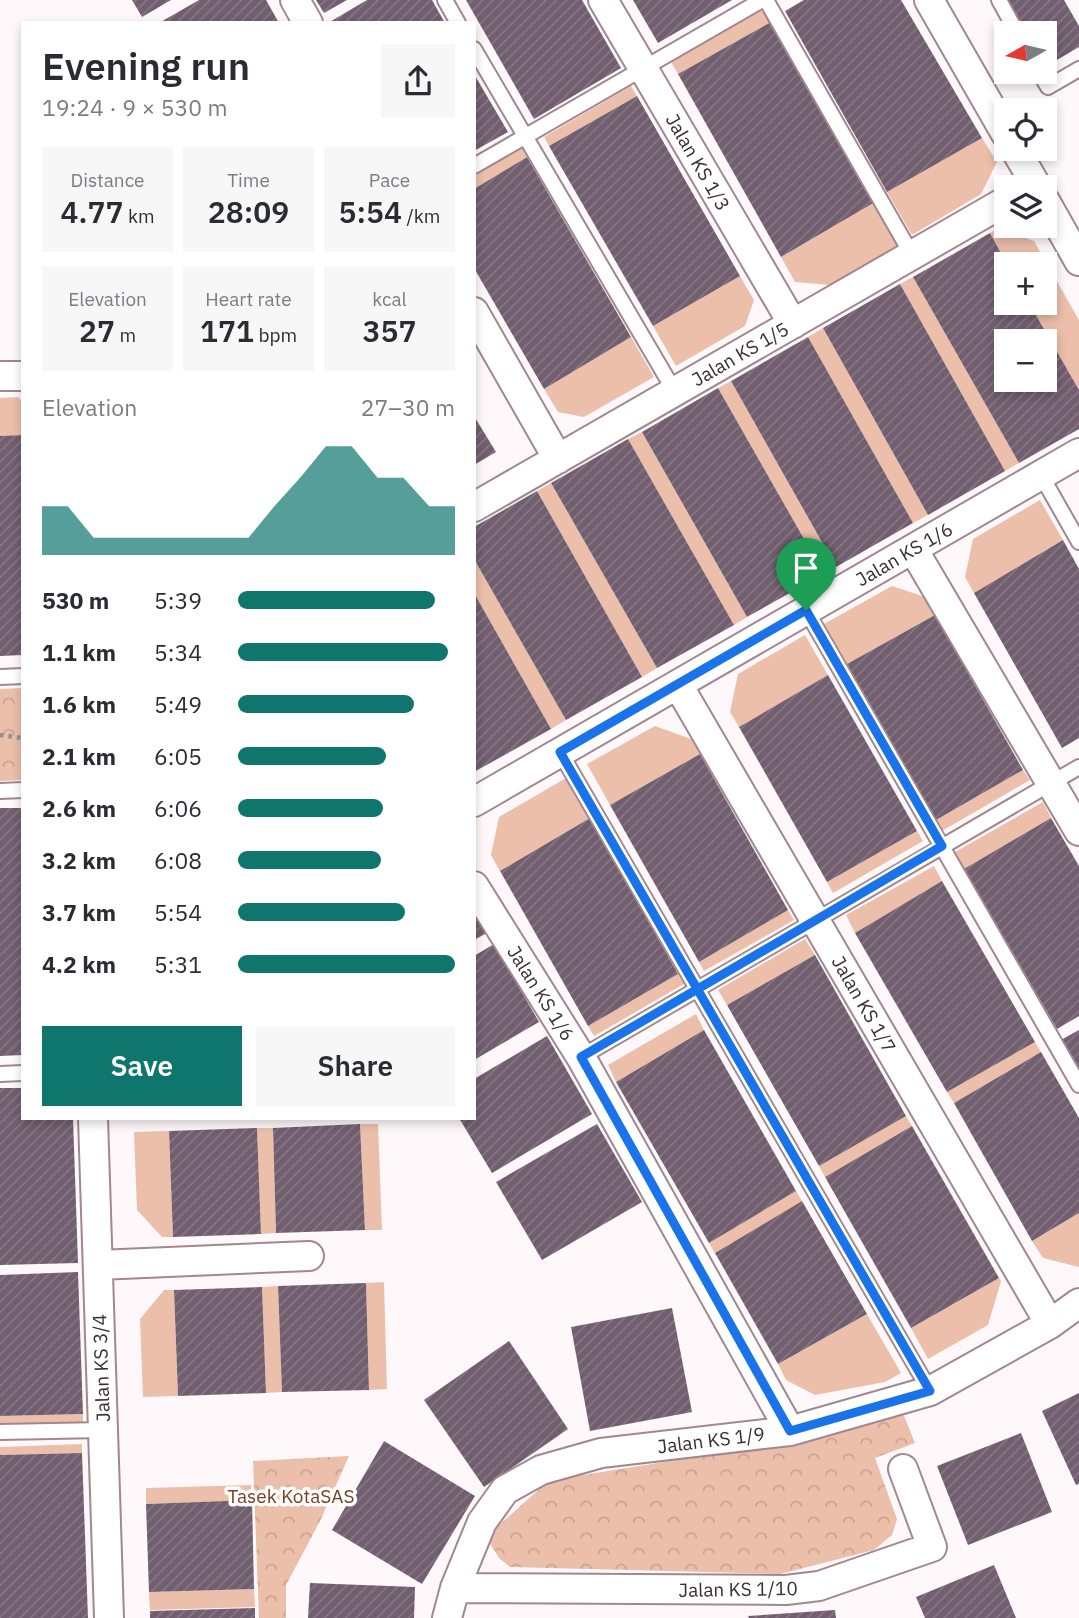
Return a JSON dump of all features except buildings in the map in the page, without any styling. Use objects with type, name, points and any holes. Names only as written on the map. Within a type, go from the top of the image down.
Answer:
[{"type":"street","points":[[295,0],[307,21]]},
{"type":"street","name":"Jalan KS 1/3","points":[[603,0],[793,324]]},
{"type":"street","points":[[929,0],[994,113]]},
{"type":"street","name":"Jalan KS 1/5","points":[[476,506],[994,208]]},
{"type":"street","points":[[1057,224],[1079,261]]},
{"type":"street","points":[[476,316],[558,459]]},
{"type":"street","points":[[0,376],[21,376]]},
{"type":"street","name":"Jalan KS 1/6","points":[[476,801],[1079,453]]},
{"type":"street","points":[[913,549],[1079,831]]},
{"type":"street","name":"Jalan KS 1/7","points":[[678,685],[1049,1324]]},
{"type":"street","name":"Jalan KS 1/6","points":[[476,889],[581,1057],[790,1431]]},
{"type":"street","name":"Jalan KS 3/4","points":[[93,1120],[109,1618]]},
{"type":"street","points":[[98,1265],[309,1256]]},
{"type":"street","name":"Jalan KS 1/9","points":[[447,1618],[455,1588],[482,1522],[505,1490],[541,1470],[601,1453],[790,1431],[930,1391],[1049,1324],[1079,1303]]},
{"type":"street","name":"Jalan KS 1/10","points":[[455,1588],[786,1590],[819,1586],[932,1547],[903,1469]]},
{"type":"lane","points":[[445,0],[457,21]]},
{"type":"lane","points":[[476,165],[764,0],[912,255]]},
{"type":"lane","points":[[999,0],[1010,21]]},
{"type":"lane","points":[[476,52],[675,392]]},
{"type":"lane","points":[[1057,82],[1079,69]]},
{"type":"lane","points":[[1041,475],[1079,542]]},
{"type":"lane","points":[[806,610],[1079,1085]]},
{"type":"lane","points":[[0,677],[21,676]]},
{"type":"lane","points":[[560,752],[930,1391]]},
{"type":"lane","points":[[581,1057],[1079,767]]},
{"type":"lane","points":[[0,791],[21,790]]},
{"type":"lane","points":[[0,1074],[21,1073]]},
{"type":"lane","points":[[0,1432],[103,1430]]},
{"type":"path","points":[[0,736],[21,738]]},
{"type":"green space","points":[[762,8],[771,22],[678,74],[671,62]]},
{"type":"green space","points":[[631,86],[637,96],[549,146],[544,137]]},
{"type":"green space","points":[[982,138],[997,162],[981,194],[912,235],[887,192]]},
{"type":"green space","points":[[522,148],[527,157],[476,188],[476,175]]},
{"type":"green space","points":[[875,202],[899,245],[830,285],[795,282],[781,257]]},
{"type":"green space","points":[[994,231],[994,238],[1026,238],[1034,241],[1040,252],[1000,252],[990,233]]},
{"type":"green space","points":[[740,276],[754,300],[745,326],[676,366],[653,326]]},
{"type":"green space","points":[[913,277],[1019,463],[1005,471],[900,284]]},
{"type":"green space","points":[[1057,281],[1079,320],[1079,390],[1057,352],[1057,329],[1044,329],[1036,315],[1057,315]]},
{"type":"green space","points":[[823,328],[928,515],[913,523],[808,337]]},
{"type":"green space","points":[[631,337],[654,377],[584,417],[558,412],[544,389]]},
{"type":"green space","points":[[731,381],[836,567],[824,574],[718,388]]},
{"type":"green space","points":[[18,397],[21,400],[21,435],[0,436],[0,398]]},
{"type":"green space","points":[[642,432],[747,617],[734,625],[628,439]]},
{"type":"green space","points":[[551,483],[657,668],[642,677],[537,491]]},
{"type":"green space","points":[[1040,500],[1063,540],[974,593],[965,577],[973,539]]},
{"type":"green space","points":[[476,562],[566,720],[551,729],[476,597]]},
{"type":"green space","points":[[892,586],[925,597],[935,615],[847,664],[824,624]]},
{"type":"green space","points":[[805,635],[828,675],[739,727],[730,712],[738,674]]},
{"type":"green space","points":[[21,688],[21,780],[0,781],[0,689]]},
{"type":"green space","points":[[655,726],[691,739],[700,754],[610,805],[587,764]]},
{"type":"green space","points":[[1023,770],[1030,780],[942,831],[936,820]]},
{"type":"green space","points":[[566,778],[590,818],[500,871],[491,855],[499,817]]},
{"type":"green space","points":[[1043,802],[1051,818],[964,869],[955,852]]},
{"type":"green space","points":[[917,831],[923,841],[833,893],[827,882]]},
{"type":"green space","points":[[934,866],[942,881],[855,933],[846,915]]},
{"type":"green space","points":[[788,910],[794,920],[704,971],[699,962]]},
{"type":"green space","points":[[805,939],[815,955],[727,1005],[718,990]]},
{"type":"green space","points":[[678,974],[684,984],[594,1036],[588,1026]]},
{"type":"green space","points":[[696,1014],[704,1030],[616,1082],[608,1065]]},
{"type":"green space","points":[[1035,1042],[1041,1052],[954,1103],[947,1092]]},
{"type":"green space","points":[[906,1116],[912,1126],[825,1177],[819,1166]]},
{"type":"green space","points":[[360,1124],[378,1124],[382,1230],[365,1230]]},
{"type":"green space","points":[[257,1128],[273,1128],[276,1233],[261,1234]]},
{"type":"green space","points":[[169,1131],[173,1237],[162,1237],[137,1210],[134,1132]]},
{"type":"green space","points":[[796,1191],[802,1201],[715,1253],[709,1243]]},
{"type":"green space","points":[[1079,1213],[1079,1267],[1043,1258],[1032,1241]]},
{"type":"green space","points":[[999,1278],[1001,1281],[988,1325],[928,1359],[911,1328]]},
{"type":"green space","points":[[384,1282],[387,1389],[369,1390],[366,1283]]},
{"type":"green space","points":[[278,1286],[282,1392],[266,1393],[262,1287]]},
{"type":"green space","points":[[164,1290],[174,1290],[178,1396],[143,1397],[140,1319]]},
{"type":"green space","points":[[867,1314],[901,1373],[885,1382],[815,1395],[786,1380],[778,1364]]},
{"type":"green space","points":[[902,1411],[915,1443],[875,1458],[897,1519],[892,1535],[874,1550],[780,1574],[510,1567],[499,1558],[489,1542],[490,1533],[543,1486],[558,1479],[777,1444]]},
{"type":"green space","points":[[83,1414],[83,1422],[0,1425],[0,1416]]},
{"type":"green space","points":[[82,1444],[82,1453],[0,1455],[0,1447]]},
{"type":"green space","name":"Tasek KotaSAS","points":[[349,1456],[320,1521],[286,1585],[286,1618],[259,1618],[253,1461]]},
{"type":"green space","points":[[251,1485],[252,1500],[146,1504],[146,1488]]},
{"type":"green space","points":[[254,1589],[255,1607],[150,1610],[149,1592]]},
{"type":"route","points":[[806,610],[560,752],[697,989],[930,1391],[790,1431],[581,1057],[697,989],[756,955],[942,846],[806,610]]}]
